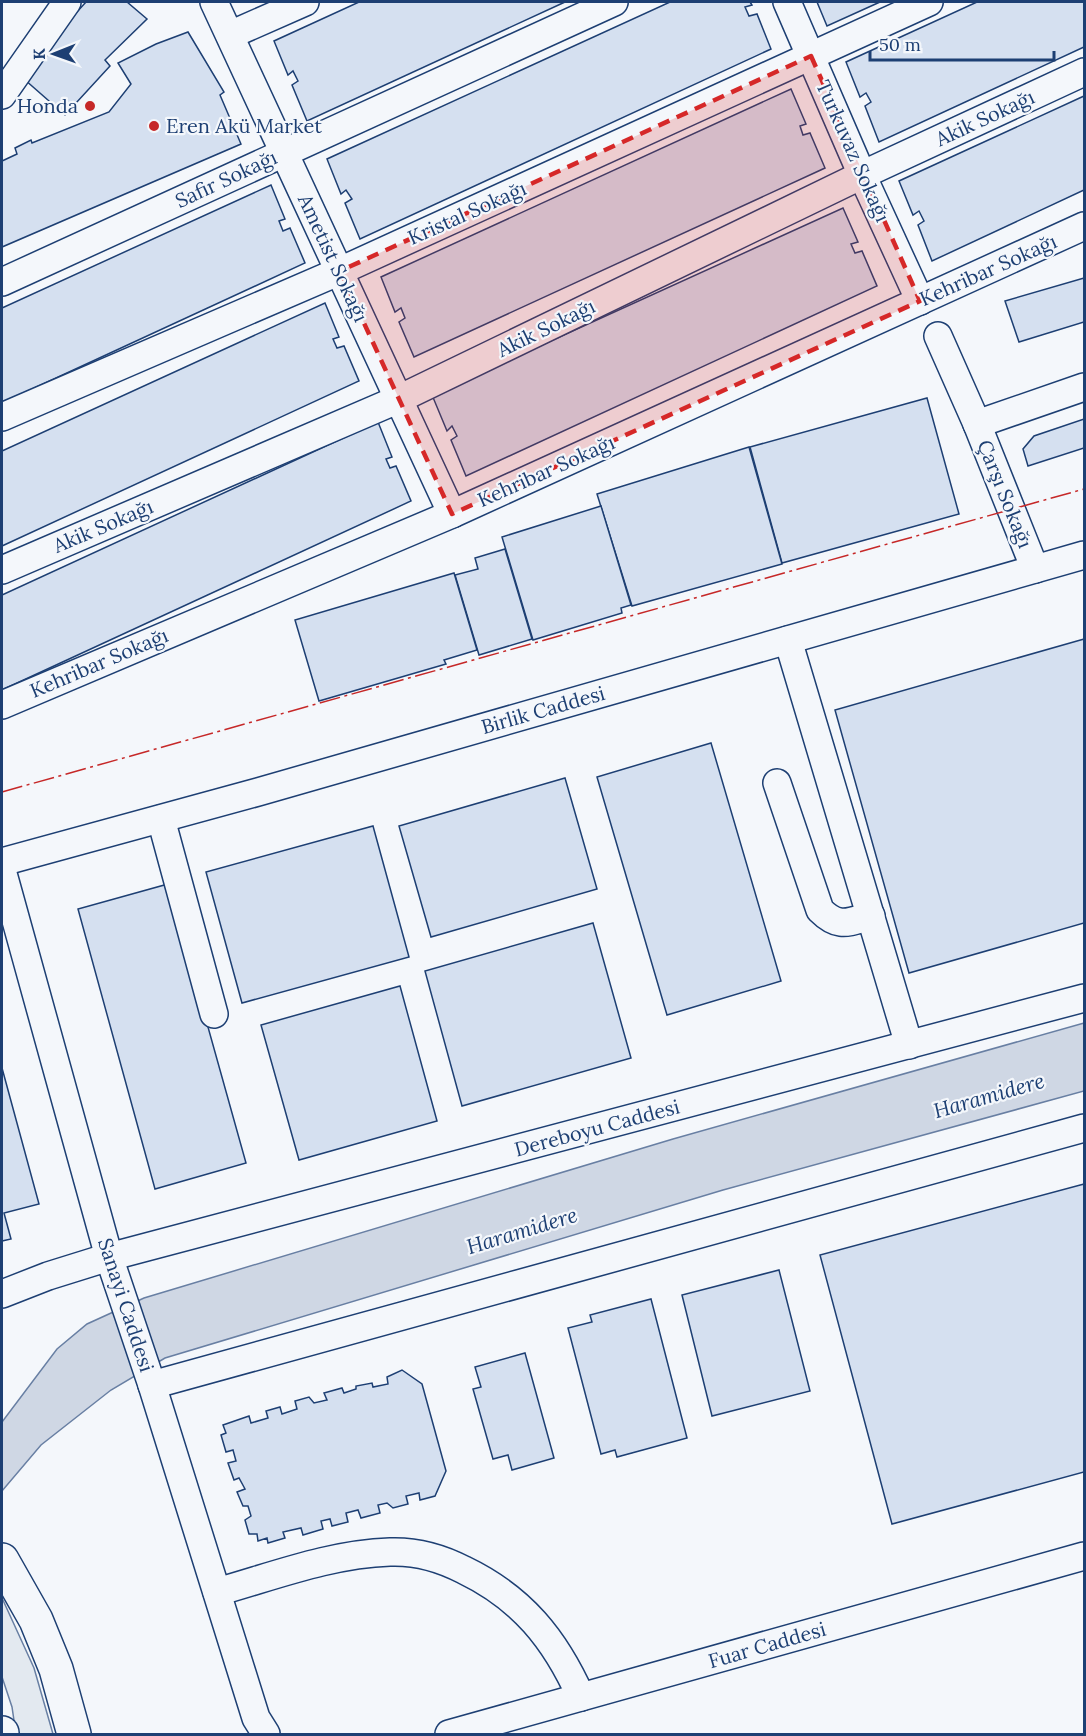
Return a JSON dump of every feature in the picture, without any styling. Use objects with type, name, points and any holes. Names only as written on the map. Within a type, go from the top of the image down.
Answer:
[{"type":"highway","points":[[2,1560],[36,1620],[56,1669],[74,1734]]},
{"type":"street","points":[[2,95],[67,2]]},
{"type":"street","name":"Ametist Sokağı","points":[[214,2],[452,514]]},
{"type":"street","points":[[230,35],[304,2]]},
{"type":"street","name":"Safir Sokağı","points":[[2,282],[614,2]]},
{"type":"street","name":"Turkuvaz Sokağı","points":[[787,2],[920,301]]},
{"type":"street","name":"Kristal Sokağı","points":[[2,417],[340,271],[929,2]]},
{"type":"street","name":"Akik Sokağı","points":[[2,570],[399,399],[862,175],[1084,72]]},
{"type":"street","name":"Kehribar Sokağı","points":[[2,705],[452,514],[1084,226]]},
{"type":"street","points":[[938,336],[977,424]]},
{"type":"street","name":"Çarşı Sokağı","points":[[1035,569],[977,424],[1084,387]]},
{"type":"street","name":"Birlik Caddesi","points":[[2,862],[161,819],[1084,555]]},
{"type":"street","points":[[788,640],[909,1045]]},
{"type":"street","points":[[777,783],[820,910],[828,918],[841,924],[871,916]]},
{"type":"street","points":[[161,819],[214,1014]]},
{"type":"street","name":"Sanayi Caddesi","points":[[2,870],[109,1257],[152,1385],[256,1718],[266,1734]]},
{"type":"street","name":"Dereboyu Caddesi","points":[[2,1294],[48,1276],[109,1257],[1084,998]]},
{"type":"street","points":[[152,1385],[1084,1128]]},
{"type":"street","points":[[217,1593],[326,1560],[391,1551],[433,1557],[470,1572],[511,1598],[542,1629],[555,1647],[570,1671],[581,1697]]},
{"type":"street","name":"Fuar Caddesi","points":[[448,1734],[1084,1556]]},
{"type":"highlighted area","points":[[811,56],[920,301],[452,514],[340,271]]},
{"type":"shaded area","points":[[2,1598],[34,1668],[53,1734],[16,1734],[12,1707],[2,1677]]},
{"type":"water","name":"Haramidere","points":[[1084,1023],[1084,1091],[723,1190],[165,1358],[111,1390],[41,1445],[2,1491],[2,1422],[57,1349],[87,1324],[144,1298],[673,1139]]},
{"type":"building","points":[[86,2],[127,2],[147,19],[105,60],[110,66],[65,115],[16,72]]},
{"type":"building","points":[[359,2],[565,2],[307,121],[292,85],[298,81],[293,71],[288,75],[274,41]]},
{"type":"building","points":[[670,2],[750,2],[752,5],[745,7],[749,16],[757,14],[771,49],[360,239],[345,203],[352,199],[346,190],[341,194],[327,159]]},
{"type":"building","points":[[817,2],[880,2],[827,26]]},
{"type":"building","points":[[977,2],[1084,2],[1084,47],[879,142],[865,106],[871,102],[866,93],[860,97],[846,62]]},
{"type":"building","name":"Eren Akü Market","points":[[188,32],[224,92],[220,95],[241,144],[2,247],[2,161],[17,154],[15,148],[31,140],[32,143],[109,112],[131,84],[118,63],[156,44]]},
{"type":"building","points":[[791,89],[806,124],[800,126],[803,135],[810,133],[825,168],[414,357],[399,322],[405,318],[401,308],[395,312],[381,277]]},
{"type":"building","points":[[1084,96],[1084,190],[932,261],[918,225],[924,221],[919,211],[913,215],[899,181]]},
{"type":"building","points":[[271,185],[285,219],[279,221],[283,231],[290,228],[305,263],[2,403],[2,308]]},
{"type":"building","points":[[843,208],[858,242],[851,244],[855,253],[862,251],[877,286],[466,476],[451,440],[457,436],[452,426],[447,431],[432,395]]},
{"type":"building","points":[[1084,278],[1084,322],[1019,342],[1005,301]]},
{"type":"building","points":[[325,303],[339,337],[333,339],[337,348],[344,346],[359,381],[2,546],[2,451]]},
{"type":"building","points":[[927,398],[959,514],[782,563],[750,447]]},
{"type":"building","points":[[1084,419],[1084,448],[1028,466],[1023,449],[1034,436]]},
{"type":"building","points":[[378,422],[392,457],[386,459],[390,468],[396,466],[411,501],[2,690],[2,595]]},
{"type":"building","points":[[749,447],[782,564],[632,606],[597,494]]},
{"type":"building","points":[[601,506],[631,605],[621,608],[622,613],[533,640],[502,537]]},
{"type":"building","points":[[505,549],[532,639],[479,655],[455,575],[478,569],[475,558]]},
{"type":"building","points":[[454,573],[477,650],[444,660],[446,664],[319,701],[295,620]]},
{"type":"building","points":[[1084,639],[1084,923],[909,973],[835,710]]},
{"type":"building","points":[[711,743],[781,981],[667,1015],[597,777]]},
{"type":"building","points":[[565,778],[597,889],[431,937],[399,826]]},
{"type":"building","points":[[373,826],[409,957],[242,1003],[206,872]]},
{"type":"building","points":[[168,884],[246,1163],[155,1189],[78,909]]},
{"type":"building","points":[[593,923],[631,1058],[462,1106],[425,971]]},
{"type":"building","points":[[400,986],[437,1121],[299,1160],[261,1025]]},
{"type":"building","points":[[2,1068],[39,1204],[4,1213],[11,1239],[2,1241]]},
{"type":"building","points":[[1084,1184],[1084,1472],[892,1524],[820,1255]]},
{"type":"building","points":[[779,1270],[810,1391],[712,1416],[682,1295]]},
{"type":"building","points":[[651,1299],[687,1438],[617,1457],[615,1450],[601,1454],[568,1328],[592,1322],[590,1315]]},
{"type":"building","points":[[525,1353],[554,1458],[512,1470],[508,1455],[493,1459],[473,1389],[481,1387],[475,1367]]},
{"type":"building","points":[[402,1370],[422,1384],[446,1471],[435,1496],[420,1500],[419,1493],[406,1496],[408,1504],[393,1508],[387,1503],[378,1505],[380,1513],[361,1518],[358,1510],[346,1513],[348,1522],[332,1526],[330,1519],[321,1521],[323,1529],[303,1535],[301,1528],[283,1532],[285,1538],[268,1543],[267,1538],[258,1541],[257,1534],[249,1534],[245,1520],[251,1516],[248,1506],[243,1506],[237,1492],[245,1489],[239,1478],[234,1480],[228,1463],[236,1461],[233,1450],[226,1452],[221,1435],[226,1433],[223,1425],[249,1416],[251,1423],[268,1418],[266,1411],[280,1407],[282,1414],[297,1409],[295,1401],[309,1397],[314,1403],[327,1400],[324,1393],[342,1388],[344,1393],[356,1389],[356,1386],[372,1383],[373,1387],[388,1384],[387,1377]]},
{"type":"power","points":[[2,792],[1084,489]]},
{"type":"place","name":"Honda","points":[[90,106]]},
{"type":"place","name":"Eren Akü Market","points":[[154,126]]}]
